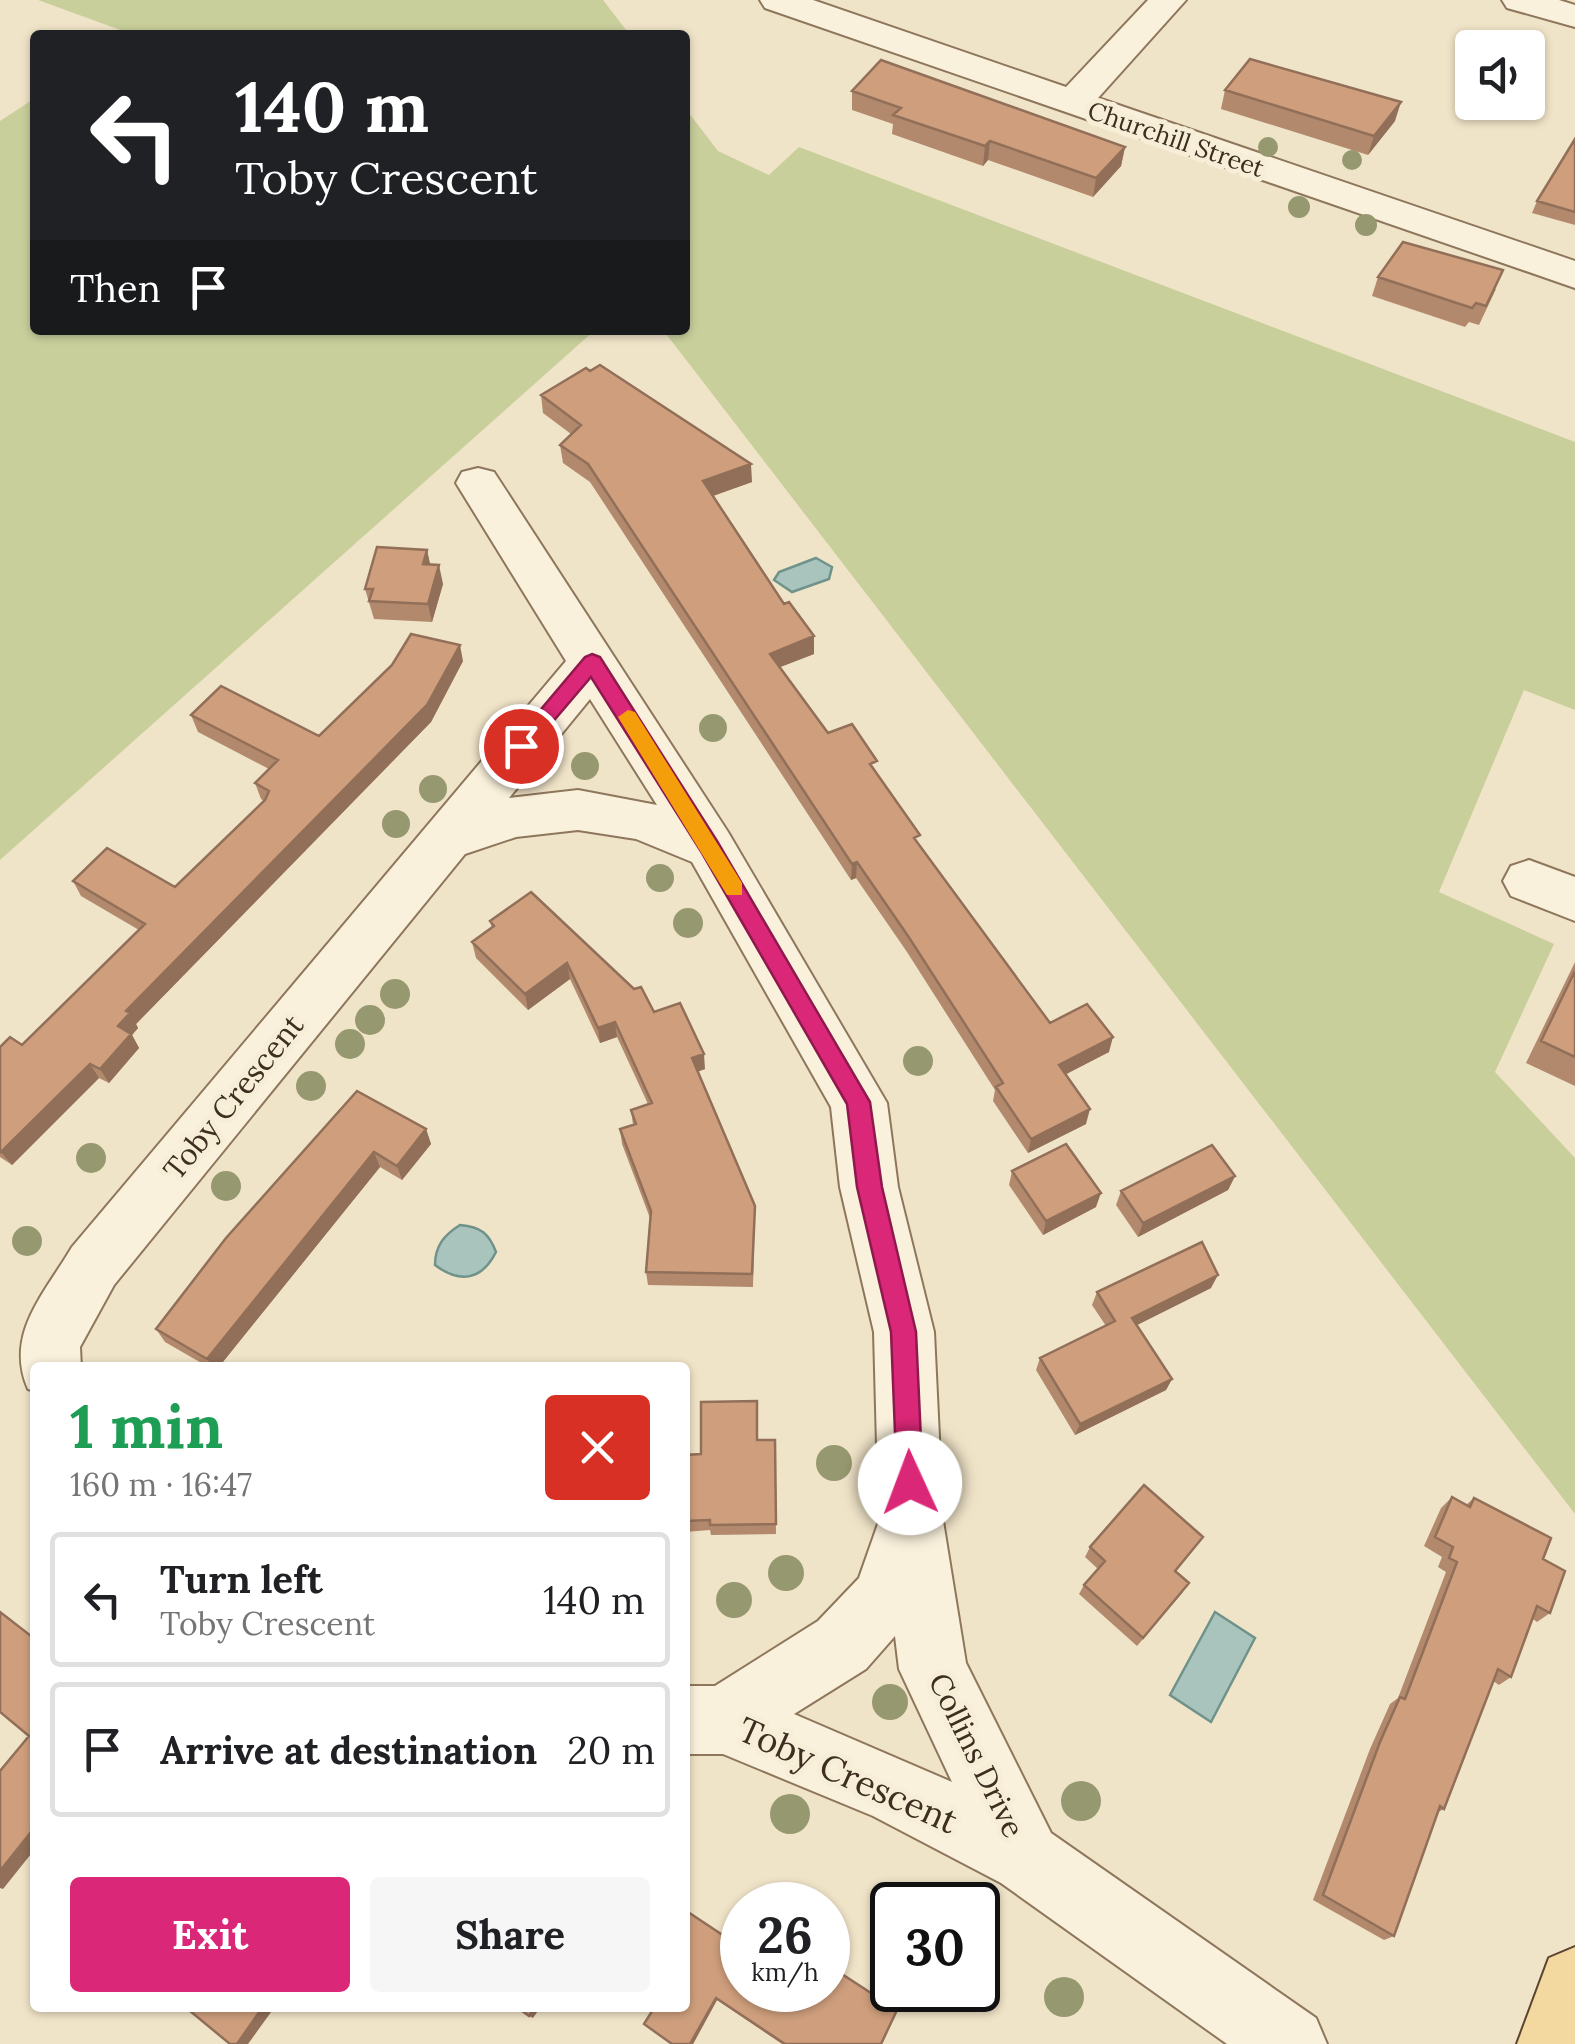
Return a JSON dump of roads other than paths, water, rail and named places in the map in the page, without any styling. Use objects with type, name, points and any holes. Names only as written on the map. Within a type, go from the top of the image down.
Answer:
[{"type":"main road","points":[[1554,2044],[1575,1984]]},
{"type":"street","name":"Churchill Street","points":[[778,0],[1575,275]]},
{"type":"street","points":[[1072,104],[1168,0]]},
{"type":"street","points":[[1520,0],[1575,16]]},
{"type":"street","name":"Collins Drive","points":[[478,483],[710,847],[859,1102],[870,1187],[904,1332],[911,1521],[933,1669],[1026,1858],[1290,2044]]},
{"type":"street","name":"Toby Crescent","points":[[50,1362],[50,1343],[93,1266],[592,662]]},
{"type":"street","name":"Toby Crescent","points":[[444,840],[502,818],[573,808],[644,818],[710,847]]},
{"type":"street","name":"Toby Crescent","points":[[704,1720],[842,1645],[884,1598],[911,1521]]},
{"type":"street","name":"Toby Crescent","points":[[704,1720],[897,1791],[1026,1858]]},
{"type":"water","points":[[816,558],[832,567],[829,579],[792,592],[774,580],[779,572]]},
{"type":"water","points":[[460,1225],[483,1232],[496,1252],[484,1269],[462,1277],[435,1265],[442,1242]]},
{"type":"water","points":[[1215,1612],[1255,1638],[1211,1722],[1170,1695]]}]
